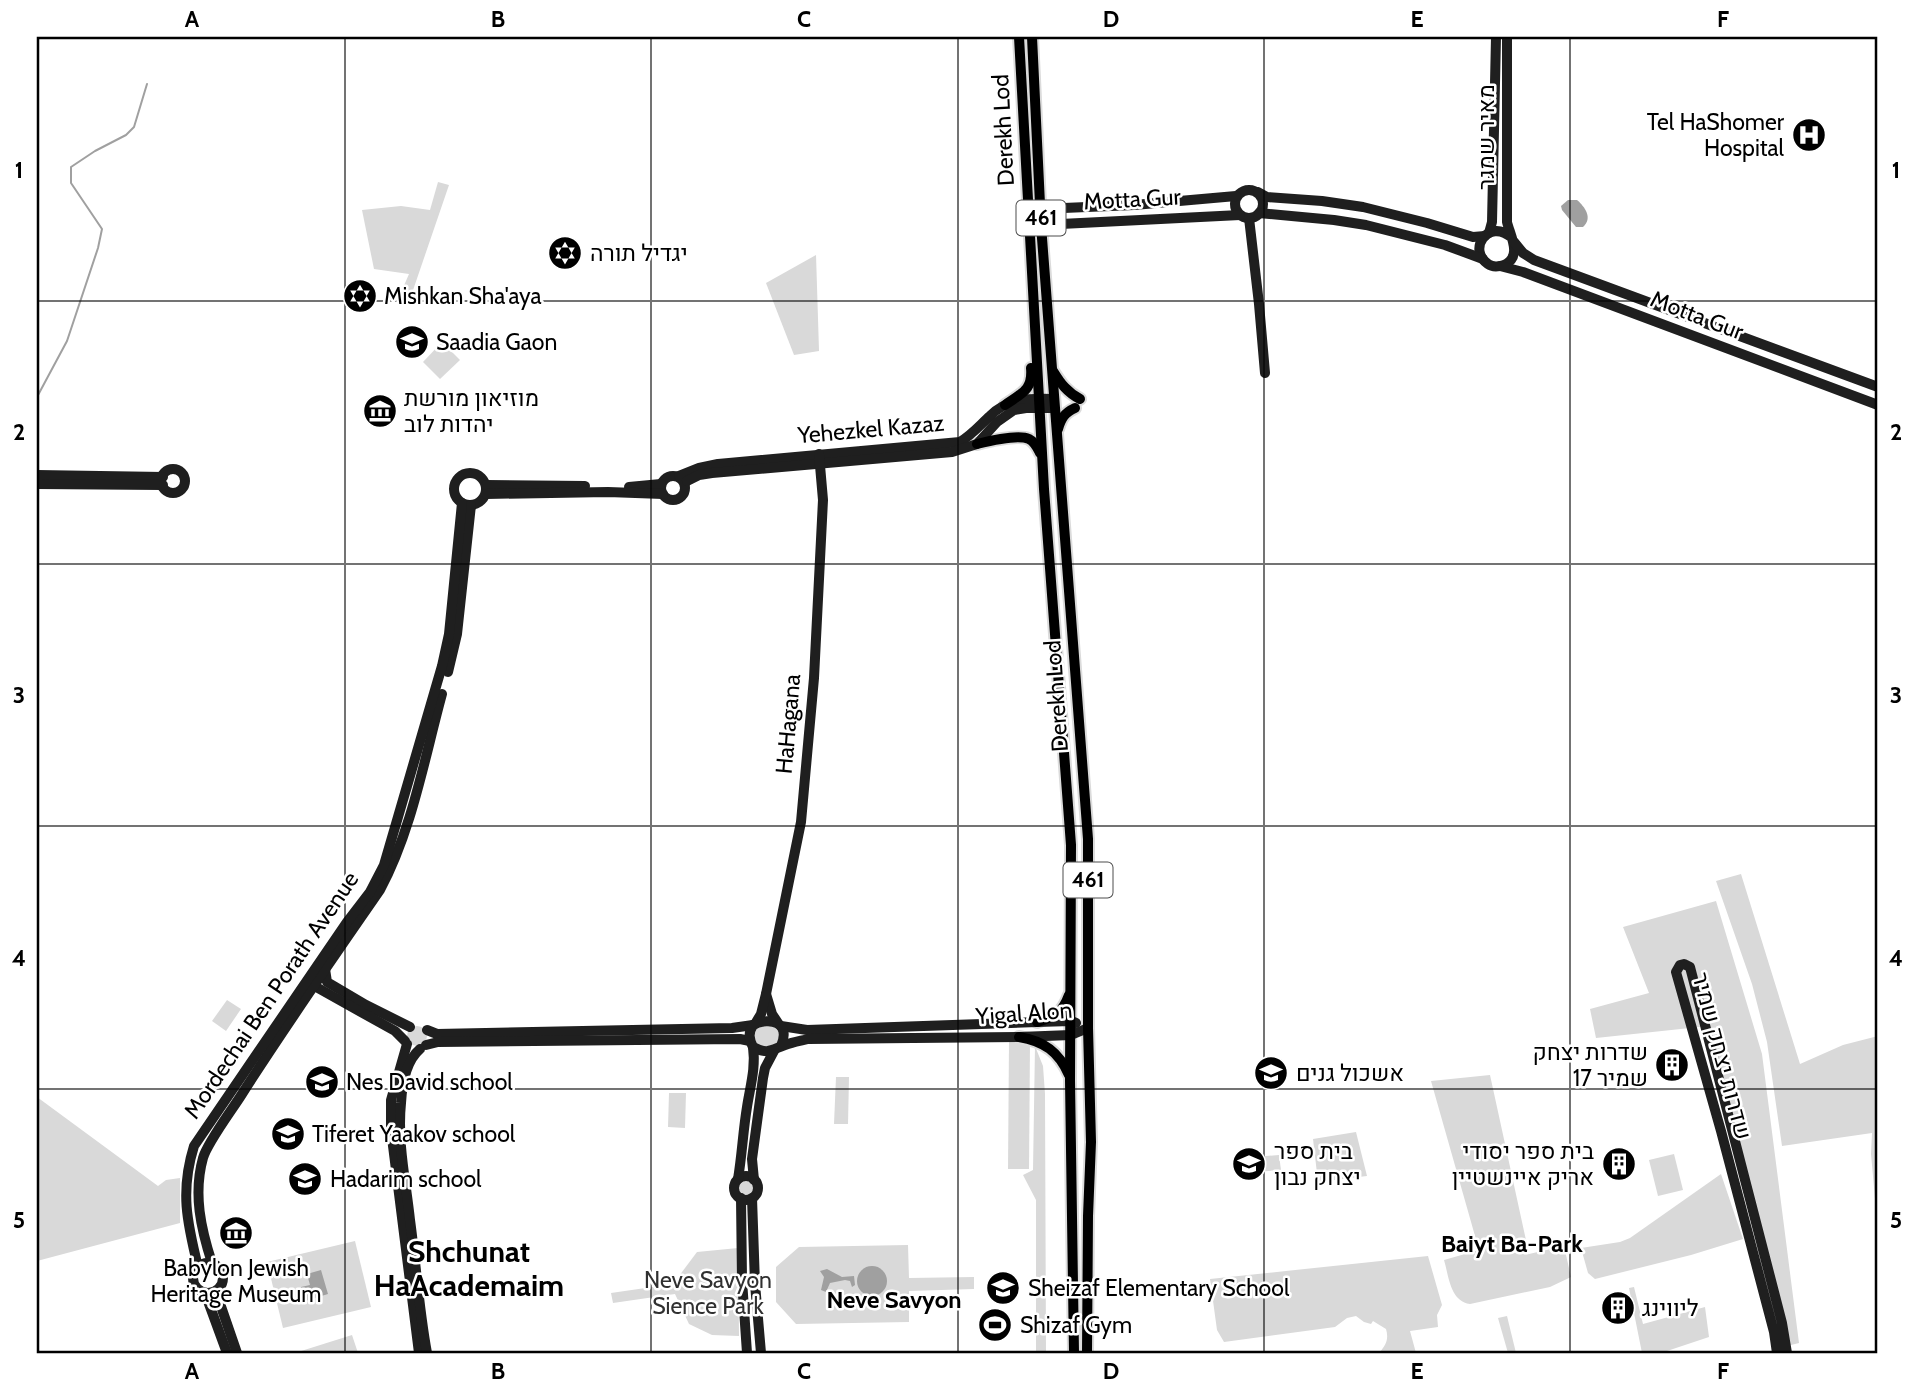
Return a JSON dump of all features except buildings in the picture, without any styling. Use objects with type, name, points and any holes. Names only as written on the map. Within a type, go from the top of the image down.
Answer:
[{"type":"main road","name":"Derekh Lod","points":[[1019,37],[1043,473],[1071,845],[1070,1082],[1074,1353]]},
{"type":"main road","name":"Derekh Lod","points":[[1032,37],[1041,225],[1088,839],[1091,1142],[1087,1353]]},
{"type":"main road","points":[[1005,405],[1024,392],[1031,382],[1028,299],[1030,246]]},
{"type":"main road","points":[[1052,369],[1077,403],[1062,417],[1056,432]]},
{"type":"main road","points":[[977,444],[1026,438],[1036,444],[1043,473]]},
{"type":"main road","points":[[1037,1022],[1061,1011],[1072,982]]},
{"type":"main road","points":[[1018,1037],[1039,1041],[1054,1052],[1063,1064],[1070,1082]]},
{"type":"street","name":"מאיר שמגר","points":[[1487,234],[1492,222],[1496,37]]},
{"type":"street","name":"מאיר שמגר","points":[[1507,37],[1507,222],[1512,239]]},
{"type":"street","points":[[1249,215],[1235,207],[1236,196],[1247,189],[1267,197],[1363,207],[1473,237],[1500,231],[1512,239],[1515,248],[1511,259],[1500,266],[1490,265],[1483,259],[1479,251],[1487,234]]},
{"type":"street","points":[[1249,215],[1263,202],[1258,192]]},
{"type":"street","name":"Motta Gur","points":[[1040,209],[1134,205],[1236,196]]},
{"type":"street","points":[[1040,209],[1029,217],[1041,225]]},
{"type":"street","points":[[1249,215],[1265,373]]},
{"type":"street","name":"Motta Gur","points":[[1041,225],[1249,215],[1366,225],[1424,239],[1483,259]]},
{"type":"street","name":"Motta Gur","points":[[1512,239],[1523,253],[1534,260],[1878,387]]},
{"type":"street","name":"Motta Gur","points":[[1500,266],[1523,272],[1878,405]]},
{"type":"street","name":"Yehezkel Kazaz","points":[[820,459],[960,442],[1005,405],[1025,399],[1054,403]]},
{"type":"street","name":"Yehezkel Kazaz","points":[[681,479],[699,468],[718,464],[952,452],[977,444],[1004,415],[1040,403]]},
{"type":"street","name":"HaHagana","points":[[754,1024],[761,1014],[766,994],[801,822],[814,678],[824,500],[820,459]]},
{"type":"street","points":[[473,472],[482,477],[486,490],[480,502],[466,504],[455,496],[454,492],[458,477],[473,472]]},
{"type":"street","points":[[37,475],[163,481],[37,484]]},
{"type":"street","points":[[668,476],[681,479],[685,490],[681,497],[669,499],[662,489],[668,476]]},
{"type":"street","points":[[486,490],[634,487],[662,489]]},
{"type":"street","name":"Mordechai Ben Porath Avenue","points":[[198,1267],[187,1222],[186,1206],[189,1163],[194,1146],[310,983],[326,969],[380,890],[391,868],[412,808],[457,634],[466,504]]},
{"type":"street","name":"Mordechai Ben Porath Avenue","points":[[212,1263],[203,1235],[199,1208],[198,1191],[204,1154],[347,922],[370,892],[384,865],[442,666],[449,634],[466,504]]},
{"type":"street","name":"שדרות יצחק שמיר","points":[[1777,1353],[1774,1332],[1721,1131],[1676,972],[1680,965],[1684,964],[1690,967],[1782,1323],[1787,1353]]},
{"type":"street","points":[[326,969],[327,982],[410,1027]]},
{"type":"street","points":[[310,983],[395,1031],[413,1048],[438,1042],[740,1039],[763,1052],[777,1049]]},
{"type":"street","points":[[746,1198],[757,1191],[752,1159],[765,1068],[784,1035],[772,1014],[766,994]]},
{"type":"street","name":"Yigal Alon","points":[[780,1025],[807,1030],[1071,1021],[1088,1028]]},
{"type":"street","points":[[419,1353],[391,1130],[391,1100],[406,1042],[405,1033],[410,1027],[421,1025],[437,1034],[732,1028],[764,1022],[780,1025]]},
{"type":"street","points":[[746,1198],[734,1190],[738,1179],[754,1070],[749,1033],[754,1024]]},
{"type":"street","name":"Yigal Alon","points":[[777,1049],[808,1039],[1071,1035],[1088,1028]]},
{"type":"street","points":[[427,1030],[429,1039],[414,1054],[404,1083],[401,1104],[401,1143],[427,1353]]},
{"type":"street","points":[[738,1179],[747,1177],[754,1180]]},
{"type":"street","points":[[746,1198],[742,1280],[747,1353]]},
{"type":"street","points":[[746,1198],[761,1353]]},
{"type":"street","points":[[210,1292],[222,1284],[223,1274],[217,1265],[207,1262],[194,1272],[194,1284],[197,1288],[210,1292],[237,1353]]},
{"type":"street","points":[[210,1292],[227,1353]]},
{"type":"street","points":[[1777,1353],[1787,1353]]},
{"type":"green space","points":[[438,182],[449,185],[410,299],[399,297],[409,274],[374,269],[362,210],[401,206],[430,210]]},
{"type":"green space","points":[[816,255],[819,351],[794,355],[766,283]]},
{"type":"green space","points":[[442,342],[460,360],[440,379],[423,362]]},
{"type":"green space","points":[[1741,874],[1800,1064],[1843,1045],[1878,1036],[1878,1232],[1871,1154],[1872,1133],[1782,1146],[1767,1042],[1752,984],[1716,881]]},
{"type":"green space","points":[[1716,901],[1762,1054],[1799,1343],[1779,1348],[1709,1026],[1596,1038],[1590,1009],[1649,993],[1623,927]]},
{"type":"green space","points":[[227,1000],[241,1009],[226,1031],[212,1021]]},
{"type":"green space","points":[[778,1024],[780,1046],[758,1049],[751,1029]]},
{"type":"green space","points":[[417,1026],[424,1029],[427,1036],[424,1043],[417,1046],[410,1043],[407,1036],[410,1029]]},
{"type":"green space","points":[[1009,1042],[1030,1042],[1029,1169],[1008,1169]]},
{"type":"green space","points":[[1035,1046],[1043,1066],[1045,1094],[1046,1353],[1036,1353],[1036,1200],[1023,1175],[1033,1170]]},
{"type":"green space","points":[[1490,1075],[1529,1254],[1564,1246],[1571,1277],[1550,1287],[1470,1304],[1463,1302],[1454,1293],[1444,1260],[1479,1250],[1431,1081]]},
{"type":"green space","points":[[836,1077],[849,1077],[848,1124],[834,1124]]},
{"type":"green space","points":[[669,1093],[686,1093],[685,1128],[668,1127]]},
{"type":"green space","points":[[37,1097],[158,1186],[166,1180],[180,1178],[180,1223],[37,1261]]},
{"type":"green space","points":[[1356,1132],[1367,1176],[1318,1182],[1313,1139]]},
{"type":"green space","points":[[1674,1154],[1683,1190],[1658,1196],[1649,1160]]},
{"type":"green space","points":[[1279,1155],[1281,1170],[1255,1172],[1253,1157]]},
{"type":"green space","points":[[1721,1174],[1743,1239],[1595,1279],[1588,1273],[1581,1248],[1630,1238]]},
{"type":"green space","points":[[746,1177],[754,1180],[757,1188],[754,1196],[746,1199],[738,1196],[735,1188],[738,1180]]},
{"type":"green space","points":[[355,1241],[371,1307],[283,1328],[267,1262]]},
{"type":"green space","points":[[908,1245],[909,1278],[974,1277],[974,1289],[909,1291],[909,1322],[796,1324],[776,1302],[776,1267],[799,1247]]},
{"type":"green space","name":"Neve Savyon Sience Park","points":[[738,1248],[739,1336],[712,1335],[689,1324],[675,1294],[613,1303],[611,1293],[673,1284],[697,1252]]},
{"type":"green space","points":[[1428,1256],[1442,1305],[1437,1315],[1438,1327],[1410,1331],[1416,1353],[1379,1353],[1386,1342],[1386,1329],[1373,1321],[1371,1324],[1364,1322],[1356,1316],[1347,1318],[1335,1327],[1224,1342],[1217,1330],[1210,1279]]},
{"type":"green space","points":[[1634,1287],[1643,1324],[1705,1307],[1709,1337],[1661,1353],[1642,1353],[1629,1288]]},
{"type":"green space","points":[[1507,1316],[1516,1353],[1508,1353],[1498,1318]]},
{"type":"green space","points":[[352,1335],[358,1353],[298,1352]]},
{"type":"shaded area","points":[[1568,200],[1577,200],[1585,209],[1588,216],[1583,227],[1576,227],[1562,210],[1561,206]]},
{"type":"shaded area","points":[[872,1266],[883,1270],[887,1281],[883,1292],[872,1296],[861,1292],[857,1281],[861,1270]]},
{"type":"shaded area","points":[[827,1269],[842,1277],[854,1276],[855,1285],[852,1287],[850,1281],[845,1280],[830,1283],[826,1292],[821,1290],[824,1277],[820,1271]]},
{"type":"shaded area","points":[[321,1270],[328,1294],[305,1301],[301,1287],[310,1285],[307,1274]]},
{"type":"waterway","points":[[37,397],[67,341],[102,229],[71,183],[71,167],[126,135],[134,127],[147,84]]},
{"type":"place","name":"Tel HaShomer Hospital","points":[[1809,135]]},
{"type":"place","name":"יגדיל תורה","points":[[565,253]]},
{"type":"place","name":"Mishkan Sha'aya","points":[[360,296]]},
{"type":"place","name":"Saadia Gaon","points":[[412,342]]},
{"type":"place","name":"מוזיאון מורשת יהדות לוב","points":[[380,411]]},
{"type":"place","name":"שדרות יצחק שמיר 17","points":[[1672,1065]]},
{"type":"place","name":"אשכול גנים","points":[[1271,1073]]},
{"type":"place","name":"Nes David school","points":[[322,1082]]},
{"type":"place","name":"Tiferet Yaakov school","points":[[288,1134]]},
{"type":"place","name":"בית ספר יצחק נבון","points":[[1249,1164]]},
{"type":"place","name":"בית ספר יסודי אריק איינשטיין","points":[[1619,1164]]},
{"type":"place","name":"Hadarim school","points":[[305,1179]]},
{"type":"place","name":"Babylon Jewish Heritage Museum","points":[[236,1233]]},
{"type":"place","name":"Sheizaf Elementary School","points":[[1003,1288]]},
{"type":"place","name":"ליווינג","points":[[1618,1308]]},
{"type":"place","name":"Shizaf Gym","points":[[995,1325]]},
{"type":"district","name":"Baiyt Ba-Park","points":[[1512,1244]]},
{"type":"district","name":"Shchunat HaAcademaim","points":[[469,1269]]},
{"type":"district","name":"Neve Savyon","points":[[894,1300]]}]
